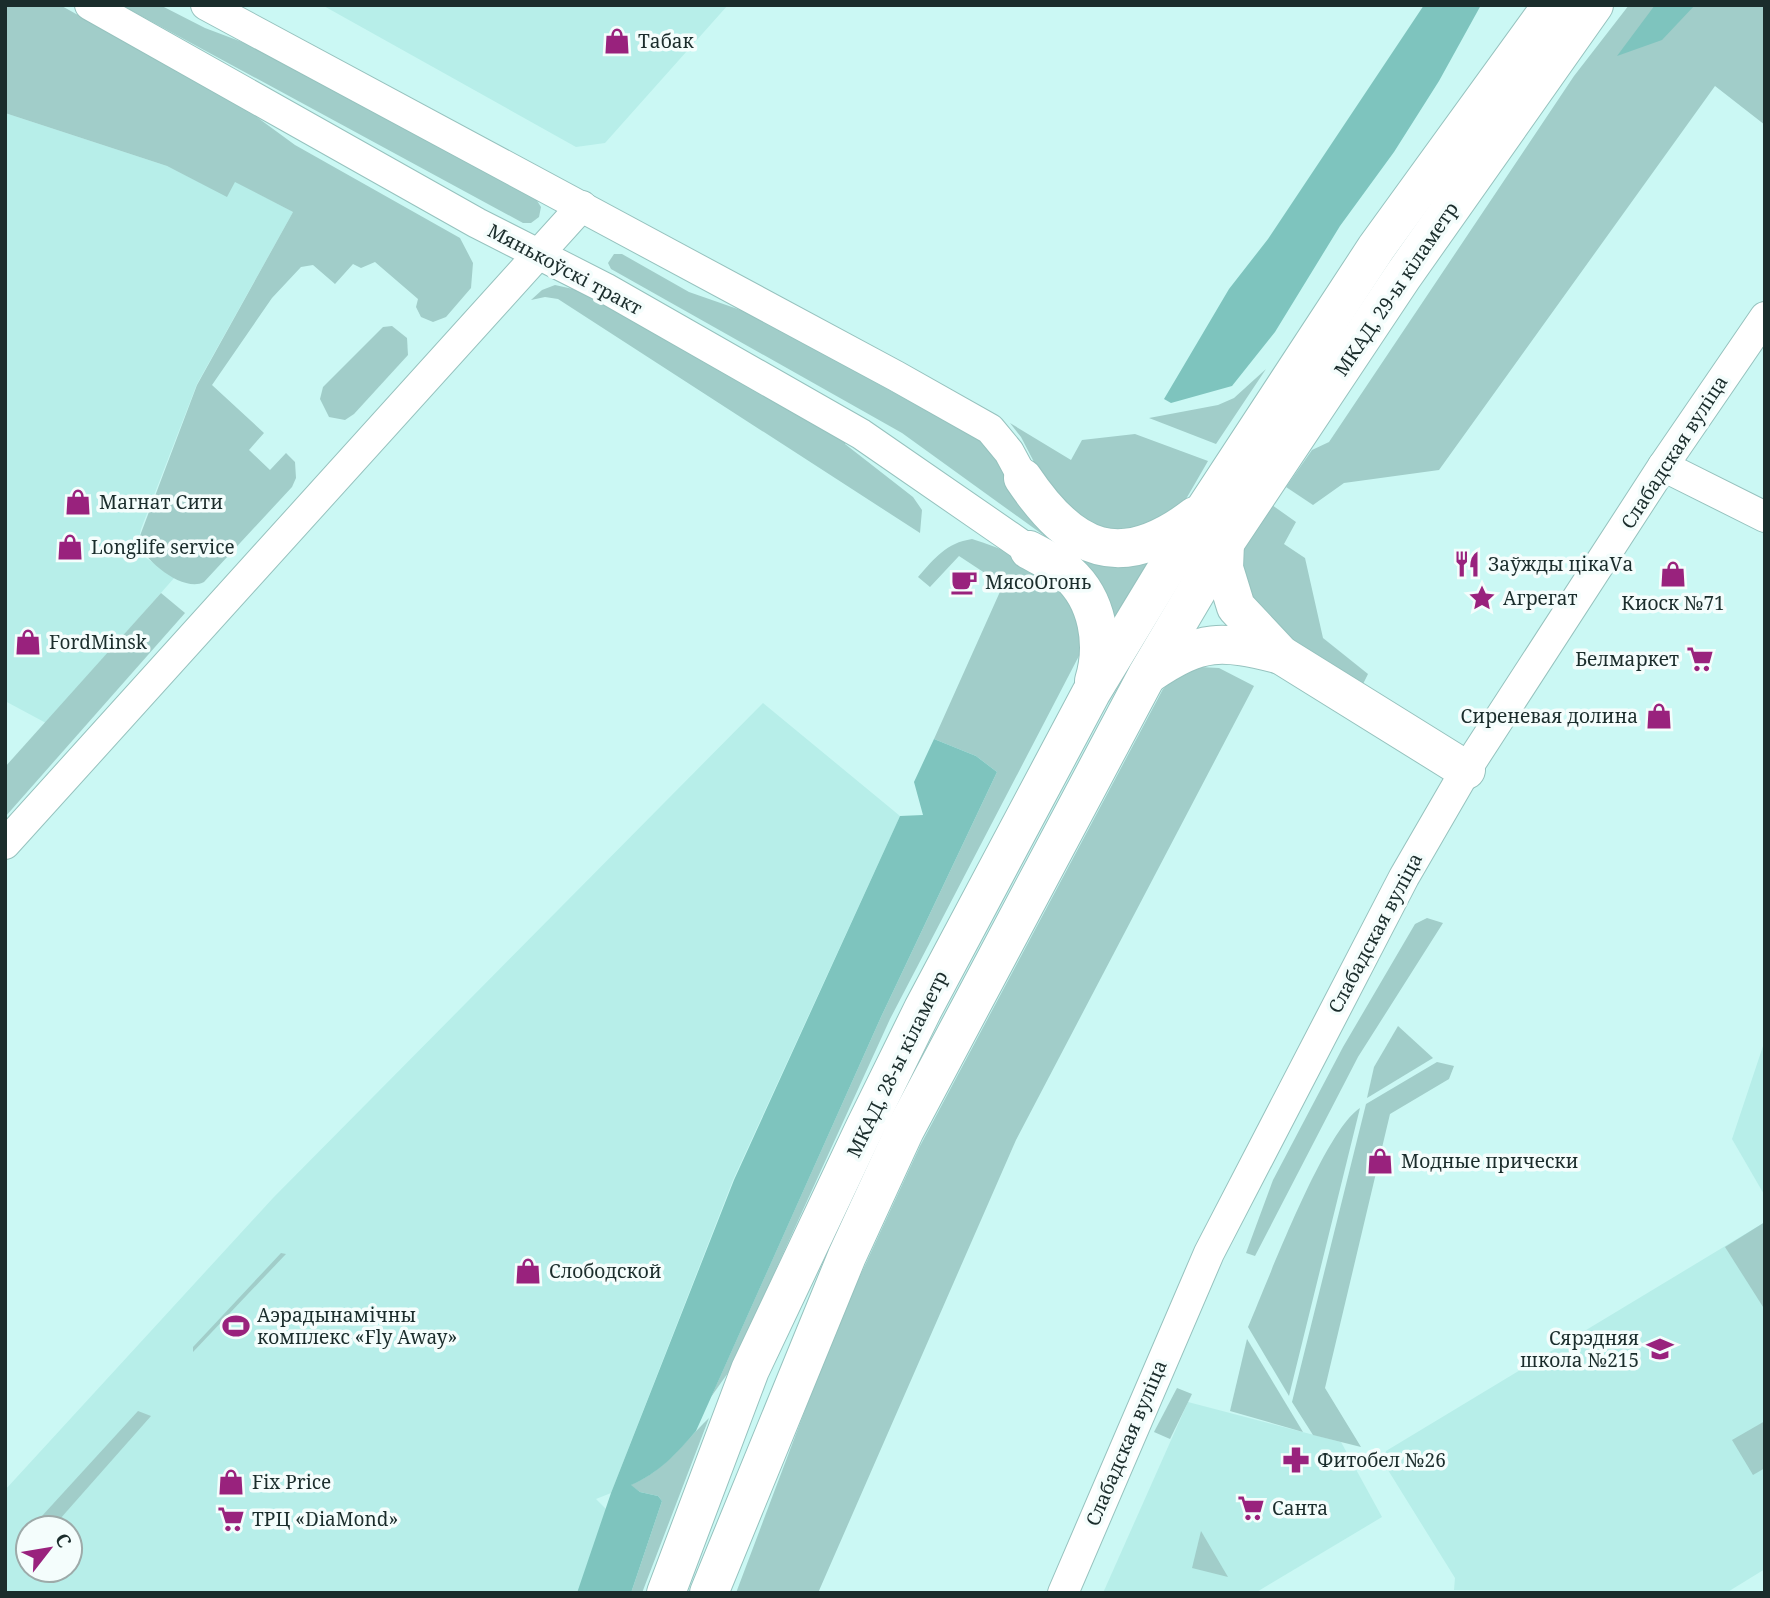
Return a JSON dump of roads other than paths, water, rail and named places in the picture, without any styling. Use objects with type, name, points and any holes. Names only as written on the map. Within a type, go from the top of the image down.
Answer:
[{"type":"highway","name":"МКАД, 29-ы кіламетр","points":[[1174,558],[1376,248],[1552,5]]},
{"type":"highway","name":"МКАД, 29-ы кіламетр","points":[[1206,577],[1225,543],[1403,276],[1594,5]]},
{"type":"highway","points":[[1023,478],[1060,524],[1083,538],[1104,546],[1125,549],[1147,546],[1168,536],[1205,509]]},
{"type":"highway","points":[[1225,543],[1224,568],[1236,607],[1281,655],[1466,770]]},
{"type":"highway","points":[[1030,550],[1067,573],[1091,606],[1101,646],[1091,694]]},
{"type":"highway","name":"МКАД, 28-ы кіламетр","points":[[666,1593],[750,1370],[865,1127],[923,1009],[1091,694],[1174,558]]},
{"type":"highway","name":"МКАД, 28-ы кіламетр","points":[[709,1593],[847,1256],[905,1130],[1147,675],[1206,577]]},
{"type":"highway","points":[[1147,675],[1189,649],[1213,644],[1238,645],[1281,655]]},
{"type":"street","name":"Мянькоўскі тракт","points":[[90,5],[477,223],[539,253],[861,434],[1030,550]]},
{"type":"street","points":[[206,5],[582,206],[989,429],[1009,452],[1023,478]]},
{"type":"street","points":[[5,844],[582,206]]},
{"type":"street","name":"Слабадская вуліца","points":[[1063,1593],[1209,1253],[1353,970],[1435,820],[1663,466],[1765,317]]},
{"type":"street","points":[[1663,466],[1765,517]]},
{"type":"place","name":"Табак","points":[[617,41]]},
{"type":"place","name":"Магнат Cити","points":[[78,502]]},
{"type":"place","name":"Longlife service","points":[[70,547]]},
{"type":"place","name":"Заўжды цікаVа","points":[[1467,564]]},
{"type":"place","name":"Киоск №71","points":[[1673,574]]},
{"type":"place","name":"МясоОгонь","points":[[964,582]]},
{"type":"place","name":"Агрегат","points":[[1482,598]]},
{"type":"place","name":"FordMinsk","points":[[28,642]]},
{"type":"place","name":"Белмаркет","points":[[1700,659]]},
{"type":"place","name":"Сиреневая долина","points":[[1659,716]]},
{"type":"place","name":"Модные прически","points":[[1380,1161]]},
{"type":"place","name":"Слободской","points":[[528,1271]]},
{"type":"place","name":"Аэрадынамічны комплекс «Fly Away»","points":[[236,1326]]},
{"type":"place","name":"Сярэдняя школа №215","points":[[1660,1349]]},
{"type":"place","name":"Фитобел №26","points":[[1296,1460]]},
{"type":"place","name":"Fix Price","points":[[231,1482]]},
{"type":"place","name":"Санта","points":[[1251,1508]]},
{"type":"place","name":"ТРЦ «DiaMond»","points":[[231,1519]]}]
